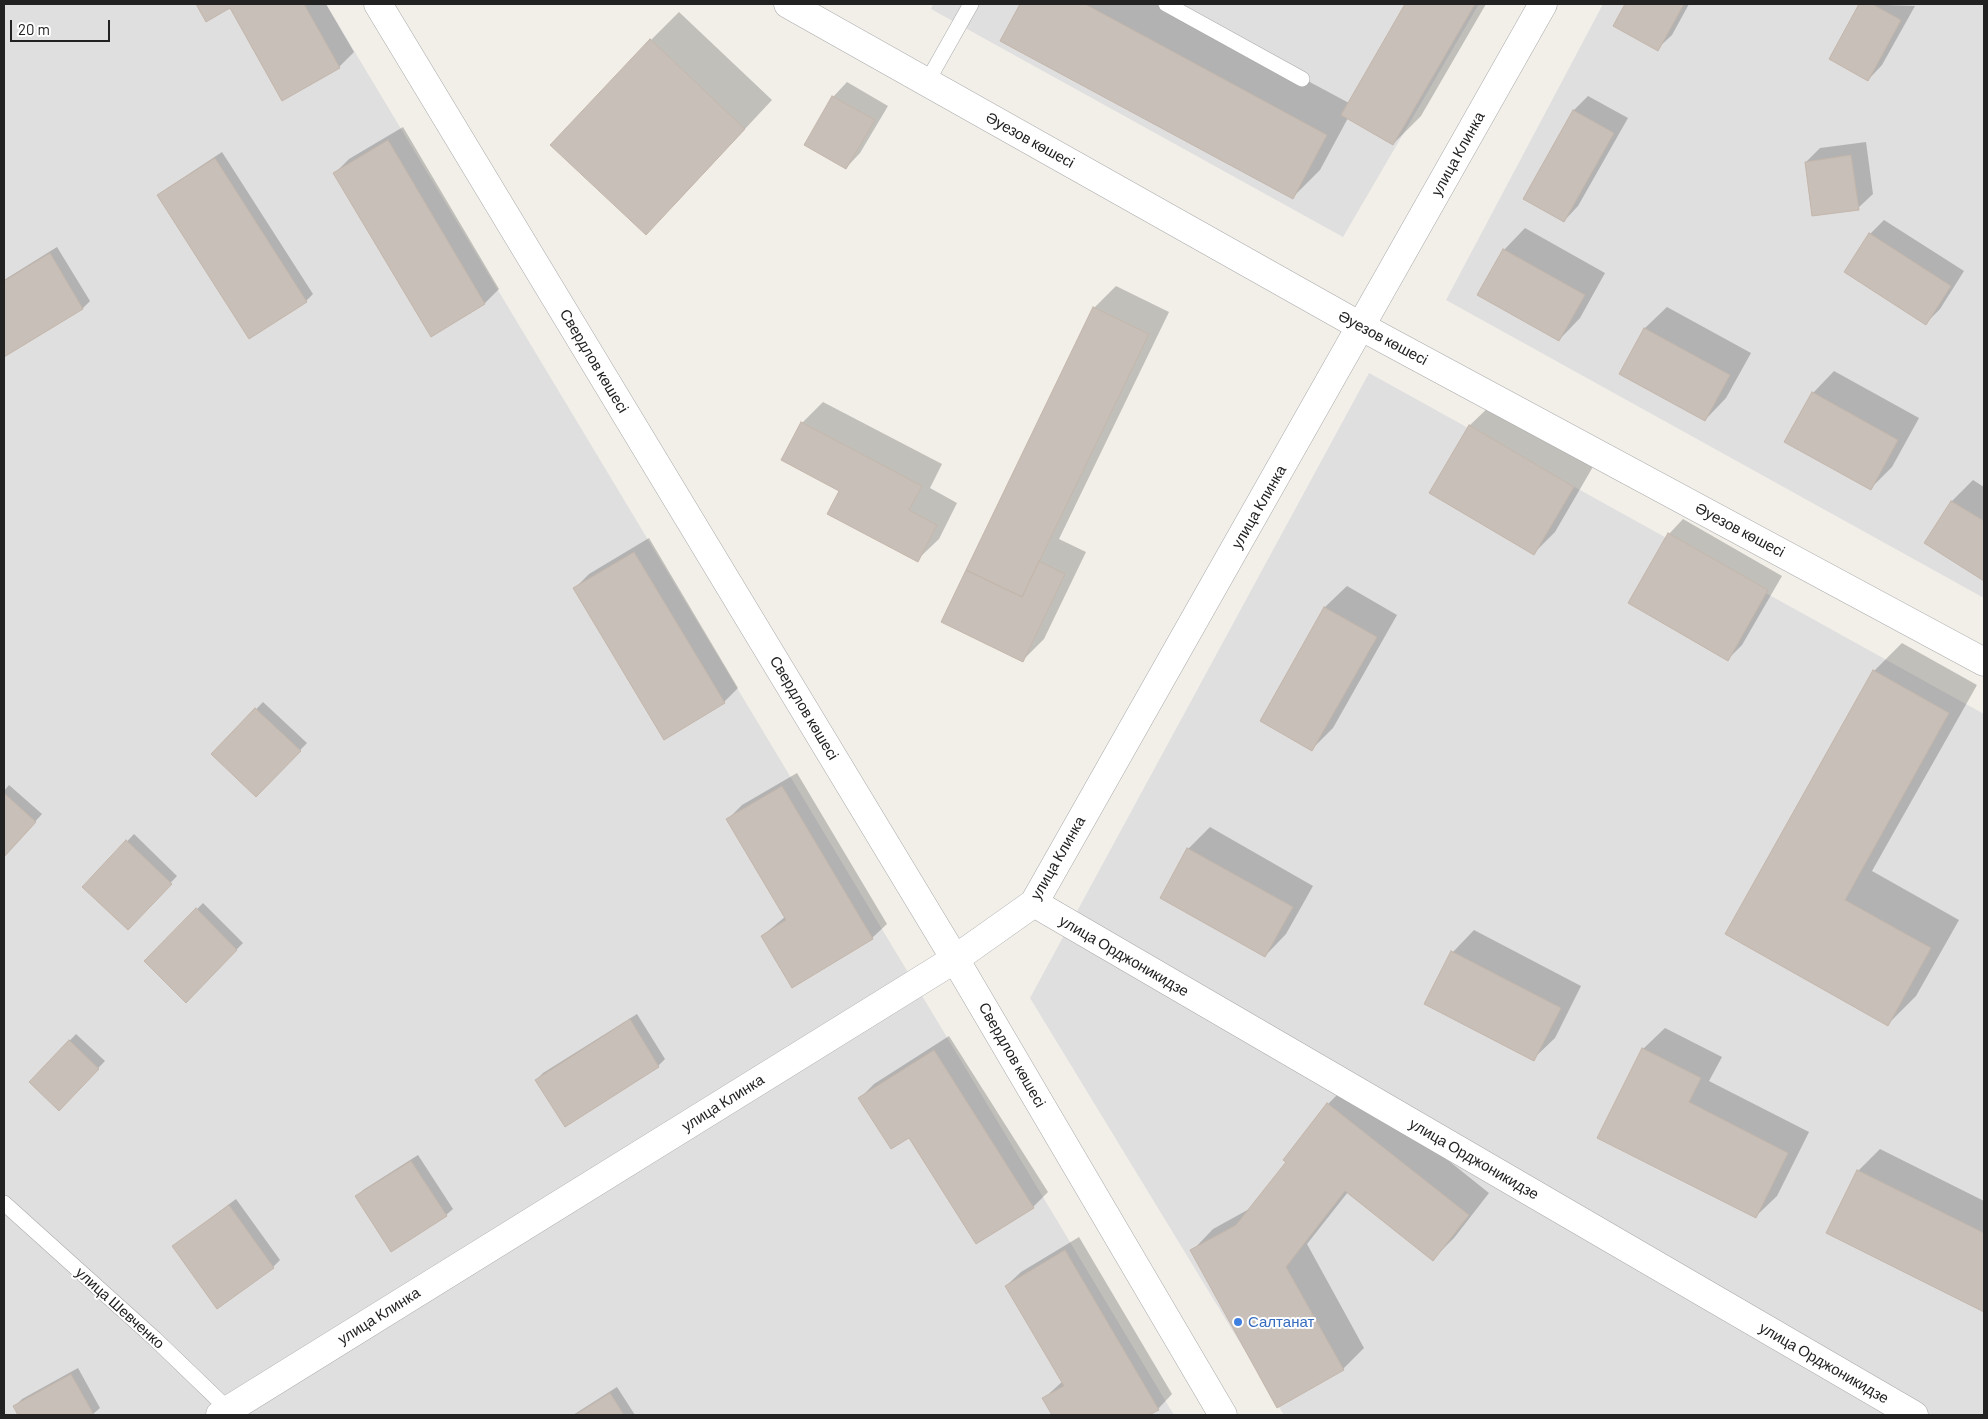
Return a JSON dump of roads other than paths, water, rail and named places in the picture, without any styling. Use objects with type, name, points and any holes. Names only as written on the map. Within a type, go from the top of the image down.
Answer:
[{"type":"street","name":"Свердлов көшесі","points":[[378,4],[955,959],[1224,1415]]},
{"type":"street","name":"Әуезов көшесі","points":[[788,4],[1362,327],[1984,662]]},
{"type":"street","name":"улица Клинка","points":[[228,1413],[955,959],[1034,903],[1362,327],[1543,4]]},
{"type":"street","name":"улица Орджоникидзе","points":[[1034,903],[1914,1415]]},
{"type":"lane","points":[[927,82],[971,4]]},
{"type":"lane","points":[[1166,4],[1302,79]]},
{"type":"lane","name":"улица Шевченко","points":[[4,1203],[228,1413]]},
{"type":"place","name":"Салтанат","points":[[1238,1322]]}]
